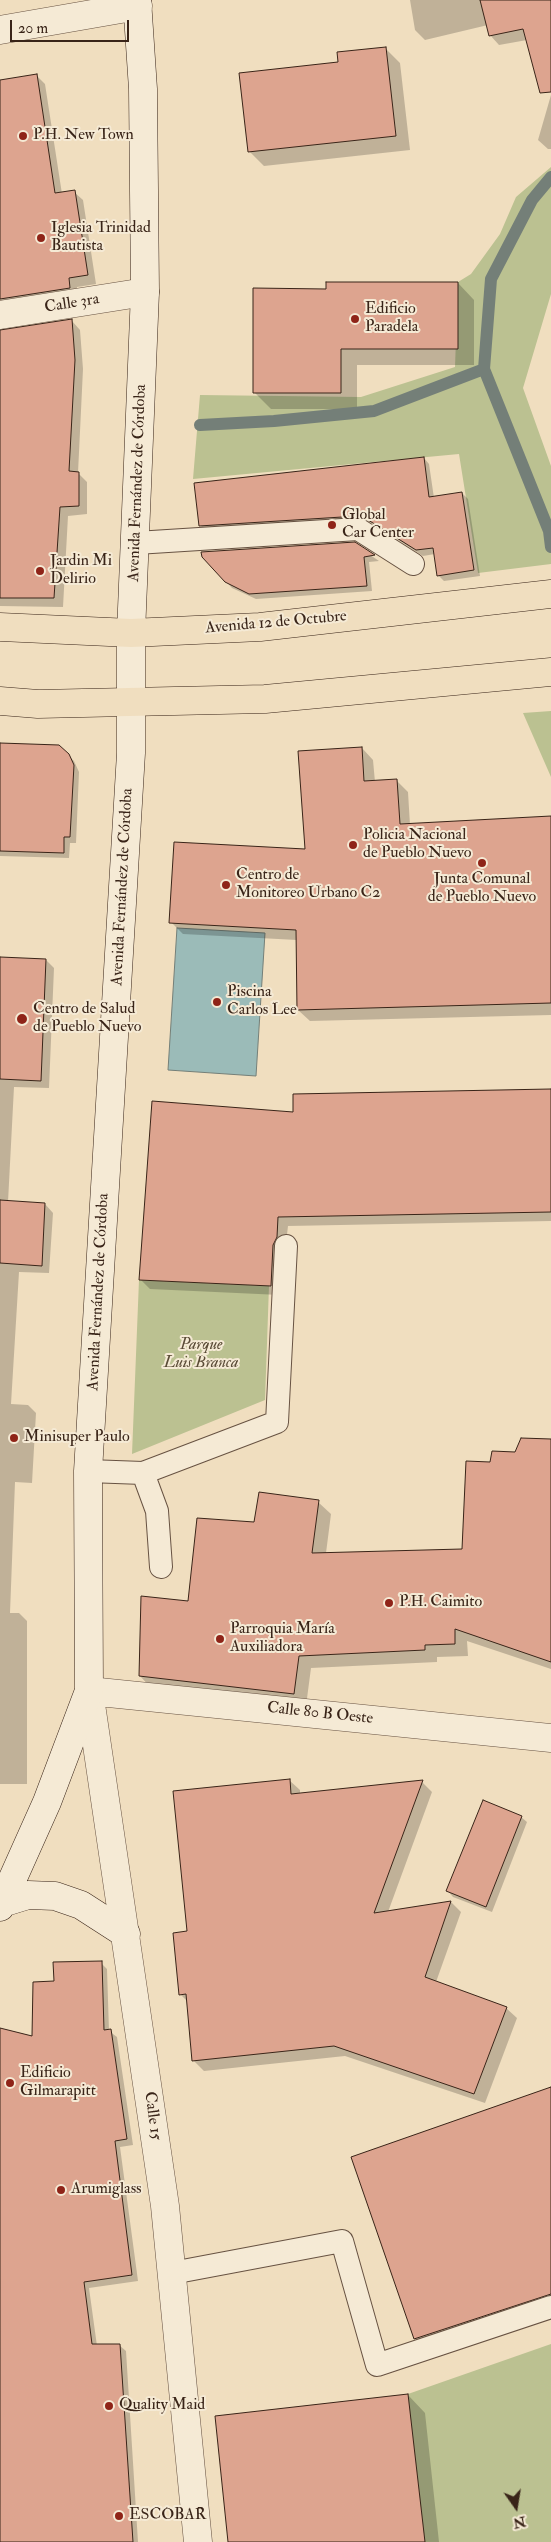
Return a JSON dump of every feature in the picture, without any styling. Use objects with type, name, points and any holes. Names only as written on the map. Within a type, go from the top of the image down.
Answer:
[{"type":"main road","points":[[0,30],[137,3]]},
{"type":"main road","name":"Avenida Fernández de Córdoba","points":[[1,1905],[47,1802],[89,1691],[88,1471],[131,753],[131,633],[145,292],[143,89],[137,3]]},
{"type":"main road","name":"Calle 3ra","points":[[0,315],[145,292]]},
{"type":"main road","name":"Avenida 12 de Octubre","points":[[0,627],[131,633],[260,627],[551,594]]},
{"type":"main road","points":[[0,701],[38,704],[132,700],[265,698],[551,672]]},
{"type":"main road","name":"Calle 80 B Oeste","points":[[89,1691],[551,1738]]},
{"type":"main road","name":"Calle 15","points":[[89,1691],[166,2206],[198,2542]]},
{"type":"main road","points":[[1,1905],[28,1895],[56,1896],[81,1905],[126,1934]]},
{"type":"lane","points":[[136,543],[358,529],[413,564]]},
{"type":"lane","points":[[88,1471],[143,1473],[277,1422],[286,1246]]},
{"type":"lane","points":[[143,1473],[157,1511],[161,1567]]},
{"type":"lane","points":[[172,2273],[342,2241],[377,2365],[551,2306]]},
{"type":"green space","points":[[551,167],[551,294],[523,388],[551,466],[551,564],[478,573],[459,454],[193,479],[200,395],[361,397],[455,367],[458,282],[471,274],[500,234],[516,197]]},
{"type":"green space","points":[[551,711],[551,777],[523,713]]},
{"type":"green space","name":"Parque Luis Branca","points":[[139,1280],[269,1286],[265,1400],[132,1454]]},
{"type":"green space","points":[[551,2344],[551,2542],[424,2542],[408,2394]]},
{"type":"water","name":"Piscina Carlos Lee","points":[[177,928],[265,933],[256,1076],[168,1070]]},
{"type":"building","points":[[480,0],[551,0],[551,92],[540,93],[523,29],[489,36]]},
{"type":"building","points":[[386,47],[396,136],[248,152],[239,73],[338,62],[337,52]]},
{"type":"building","points":[[37,74],[55,193],[75,190],[88,275],[69,278],[70,288],[0,299],[0,80]]},
{"type":"building","name":"Edificio Paradela","points":[[326,282],[458,282],[458,349],[341,349],[341,393],[253,393],[253,288],[326,289]]},
{"type":"building","points":[[72,319],[75,360],[69,471],[79,472],[79,506],[60,507],[54,598],[0,598],[0,330]]},
{"type":"building","points":[[424,457],[429,497],[462,492],[474,570],[437,576],[433,548],[416,550],[365,518],[358,516],[199,526],[194,483]]},
{"type":"building","points":[[355,542],[375,555],[364,557],[367,586],[249,594],[225,582],[202,557],[201,552]]},
{"type":"building","points":[[0,743],[59,745],[69,754],[74,765],[70,837],[64,837],[64,853],[0,851]]},
{"type":"building","points":[[362,747],[364,781],[397,779],[400,824],[551,816],[551,1003],[297,1010],[296,930],[169,923],[174,842],[305,849],[298,751]]},
{"type":"building","name":"Centro de Salud de Pueblo Nuevo","points":[[0,957],[46,959],[41,1081],[0,1079]]},
{"type":"building","points":[[551,1089],[551,1212],[278,1217],[277,1237],[273,1245],[271,1286],[139,1280],[152,1101],[293,1112],[293,1094]]},
{"type":"building","points":[[0,1200],[45,1203],[42,1266],[0,1263]]},
{"type":"building","points":[[521,1438],[551,1439],[551,1662],[455,1629],[455,1644],[425,1645],[425,1650],[299,1656],[294,1694],[139,1676],[141,1596],[188,1601],[197,1518],[254,1522],[259,1492],[319,1500],[312,1553],[462,1549],[466,1461],[490,1462],[492,1451],[515,1452]]},
{"type":"building","points":[[290,1779],[291,1794],[423,1780],[374,1913],[451,1901],[425,1977],[507,2007],[474,2094],[334,2046],[192,2061],[186,1994],[179,1995],[173,1933],[187,1931],[173,1791]]},
{"type":"building","points":[[483,1800],[522,1816],[486,1907],[446,1891]]},
{"type":"building","points":[[102,1961],[104,2030],[111,2029],[127,2139],[115,2141],[132,2275],[84,2282],[92,2344],[120,2344],[133,2542],[0,2542],[0,2028],[32,2036],[33,1982],[54,1981],[53,1962]]},
{"type":"building","points":[[551,2087],[551,2294],[414,2339],[351,2157]]},
{"type":"building","points":[[408,2394],[425,2542],[228,2542],[215,2416]]},
{"type":"waterway","points":[[551,177],[532,200],[491,279],[484,369],[549,531],[551,547]]},
{"type":"waterway","points":[[200,425],[274,421],[374,411],[484,369]]},
{"type":"place","name":"P.H. New Town","points":[[23,136]]},
{"type":"place","name":"Iglesia Trinidad Bautista","points":[[41,238]]},
{"type":"place","name":"Edificio Paradela","points":[[355,319]]},
{"type":"place","name":"Global Car Center","points":[[332,525]]},
{"type":"place","name":"Jardin Mi Delirio","points":[[40,571]]},
{"type":"place","name":"Policia Nacional de Pueblo Nuevo","points":[[353,845]]},
{"type":"place","name":"Junta Comunal de Pueblo Nuevo","points":[[482,863]]},
{"type":"place","name":"Centro de Monitoreo Urbano C2","points":[[226,885]]},
{"type":"place","name":"Piscina Carlos Lee","points":[[217,1002]]},
{"type":"place","name":"Centro de Salud de Pueblo Nuevo","points":[[22,1019]]},
{"type":"place","name":"Minisuper Paulo","points":[[14,1438]]},
{"type":"place","name":"P.H. Caimito","points":[[389,1603]]},
{"type":"place","name":"Parroquia María Auxiliadora","points":[[220,1639]]},
{"type":"place","name":"Edificio Gilmarapitt","points":[[10,2083]]},
{"type":"place","name":"Arumiglass","points":[[61,2190]]},
{"type":"place","name":"Quality Maid","points":[[109,2406]]},
{"type":"place","name":"ESCOBAR","points":[[119,2516]]}]
